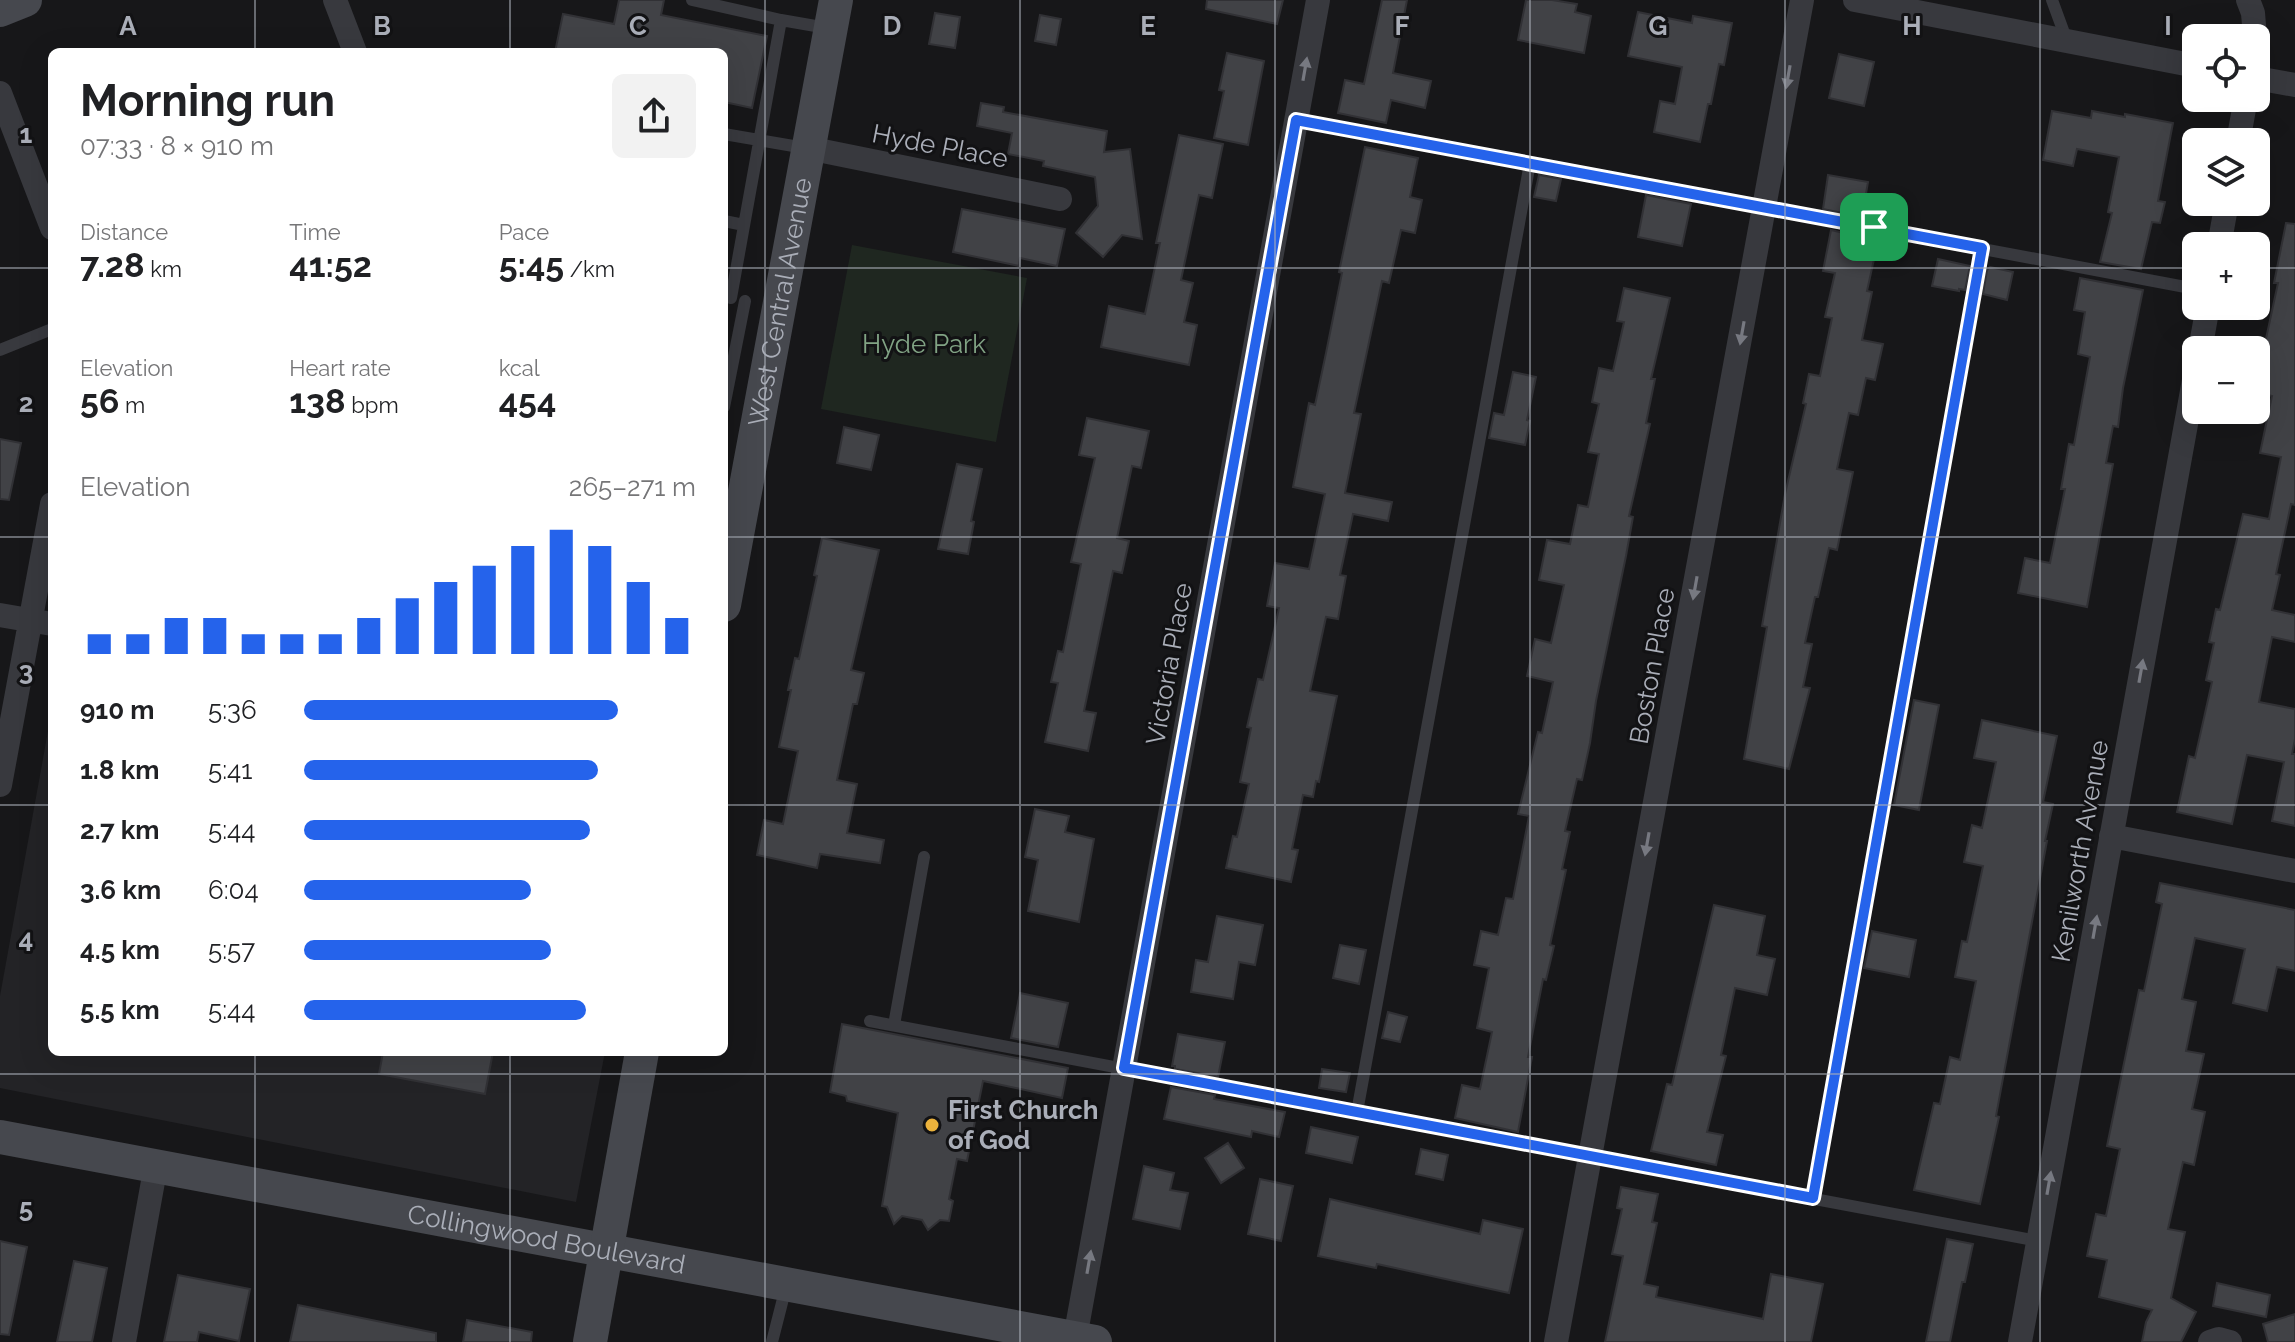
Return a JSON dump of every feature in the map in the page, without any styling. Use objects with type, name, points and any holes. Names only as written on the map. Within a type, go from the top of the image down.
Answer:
[{"type":"main road","points":[[0,10],[25,0]]},
{"type":"main road","name":"West Central Avenue","points":[[728,573],[762,305],[808,148],[833,14]]},
{"type":"main road","points":[[590,1342],[641,1056]]},
{"type":"main road","name":"Collingwood Boulevard","points":[[0,1137],[786,1284],[969,1330],[1085,1340]]},
{"type":"street","points":[[335,0],[353,48]]},
{"type":"street","name":"Victoria Place","points":[[1085,1340],[1124,1068],[1318,0]]},
{"type":"street","name":"Boston Place","points":[[1556,1342],[1802,0]]},
{"type":"street","points":[[1855,0],[1887,3],[2182,63]]},
{"type":"street","points":[[2248,0],[2254,24]]},
{"type":"street","points":[[2270,81],[2295,85]]},
{"type":"street","points":[[0,93],[48,218]]},
{"type":"street","name":"Hyde Place","points":[[808,148],[1060,199]]},
{"type":"street","name":"Kenilworth Avenue","points":[[2020,1342],[2186,424]]},
{"type":"street","points":[[0,785],[41,622],[48,547]]},
{"type":"street","points":[[0,615],[41,622]]},
{"type":"street","points":[[2111,836],[2295,871]]},
{"type":"street","points":[[124,1342],[156,1165]]},
{"type":"street","points":[[2210,1342],[2219,1339],[2230,1342]]},
{"type":"lane","points":[[692,0],[781,20],[833,14]]},
{"type":"lane","points":[[2052,0],[2067,41]]},
{"type":"lane","points":[[728,294],[744,225],[781,20]]},
{"type":"lane","points":[[1296,120],[2182,286]]},
{"type":"lane","points":[[728,135],[808,148]]},
{"type":"lane","points":[[1357,1112],[1530,163]]},
{"type":"lane","points":[[728,222],[744,225]]},
{"type":"lane","points":[[1813,1198],[1982,248]]},
{"type":"lane","points":[[728,298],[762,305],[728,396]]},
{"type":"lane","points":[[0,350],[48,331]]},
{"type":"lane","points":[[894,1025],[924,857]]},
{"type":"lane","points":[[870,1021],[2038,1241]]},
{"type":"lane","points":[[772,1342],[786,1284]]},
{"type":"shaded area","points":[[48,731],[48,1056],[604,1056],[576,1202],[0,1088],[0,996]]},
{"type":"green space","name":"Hyde Park","points":[[852,245],[1027,278],[996,442],[821,409]]},
{"type":"building","points":[[619,0],[664,0],[661,15],[767,36],[752,108],[728,103],[728,48],[556,48],[563,14],[614,24]]},
{"type":"building","points":[[1207,0],[1283,0],[1277,24],[1206,9]]},
{"type":"building","points":[[1382,0],[1407,0],[1393,73],[1431,81],[1425,108],[1391,100],[1386,123],[1338,113],[1345,80],[1364,84]]},
{"type":"building","points":[[1526,0],[1577,4],[1575,12],[1591,16],[1584,53],[1518,40]]},
{"type":"building","points":[[1638,12],[1692,23],[1693,16],[1732,23],[1724,65],[1719,64],[1700,142],[1654,132],[1660,101],[1675,104],[1682,67],[1628,56]]},
{"type":"building","points":[[935,13],[960,17],[955,48],[929,44]]},
{"type":"building","points":[[1040,15],[1061,19],[1056,45],[1035,41]]},
{"type":"building","points":[[1227,53],[1264,61],[1248,145],[1214,138],[1224,91],[1219,90]]},
{"type":"building","points":[[1839,54],[1874,62],[1864,106],[1829,98]]},
{"type":"building","points":[[981,103],[1004,107],[1003,112],[1107,131],[1104,152],[1130,149],[1142,239],[1122,235],[1103,257],[1076,233],[1098,206],[1095,177],[1043,166],[1044,161],[1008,154],[1012,133],[977,126]]},
{"type":"building","points":[[2052,111],[2091,118],[2092,111],[2125,117],[2125,114],[2173,123],[2158,201],[2165,202],[2160,223],[2152,222],[2141,269],[2100,262],[2112,213],[2108,212],[2119,157],[2077,149],[2073,166],[2043,160]]},
{"type":"building","points":[[1179,135],[1223,144],[1212,198],[1199,195],[1181,280],[1193,283],[1184,322],[1197,325],[1189,365],[1101,347],[1109,306],[1145,314],[1160,243],[1156,243]]},
{"type":"building","points":[[1365,147],[1418,158],[1410,197],[1422,200],[1415,233],[1401,230],[1389,283],[1382,281],[1354,413],[1361,414],[1345,493],[1392,502],[1388,521],[1353,514],[1340,575],[1346,576],[1338,619],[1326,617],[1310,691],[1337,696],[1319,782],[1316,781],[1313,797],[1303,795],[1292,849],[1298,850],[1291,882],[1226,868],[1233,836],[1237,837],[1249,784],[1240,782],[1251,728],[1247,727],[1258,679],[1263,680],[1279,608],[1267,606],[1275,563],[1309,569],[1325,494],[1293,487],[1309,403],[1315,405]]},
{"type":"building","points":[[1539,175],[1561,179],[1556,201],[1534,197]]},
{"type":"building","points":[[1828,175],[1868,182],[1862,217],[1823,209]]},
{"type":"building","points":[[1646,195],[1691,204],[1682,246],[1638,237]]},
{"type":"building","points":[[962,209],[1065,229],[1057,266],[1020,258],[1019,266],[953,252]]},
{"type":"building","points":[[2286,223],[2295,224],[2295,505],[2291,504],[2276,574],[2280,575],[2272,610],[2295,615],[2295,642],[2272,637],[2259,702],[2295,709],[2292,754],[2295,754],[2295,826],[2272,821],[2284,762],[2247,755],[2232,824],[2177,812],[2189,756],[2195,758],[2212,682],[2206,680],[2214,643],[2209,642],[2216,609],[2220,610],[2243,514],[2269,519],[2281,457],[2260,453],[2266,424],[2270,424],[2270,336],[2267,336],[2278,283],[2274,283]]},
{"type":"building","points":[[1831,230],[1878,241],[1867,291],[1872,292],[1862,340],[1883,344],[1875,380],[1866,378],[1858,415],[1849,413],[1837,469],[1853,472],[1837,550],[1829,548],[1805,643],[1812,644],[1803,687],[1810,688],[1789,769],[1744,759],[1767,627],[1762,626],[1785,494],[1806,404],[1803,403],[1809,374],[1820,376],[1832,318],[1825,317],[1835,273],[1823,271]]},
{"type":"building","points":[[1938,259],[1970,266],[1965,290],[1932,286]]},
{"type":"building","points":[[1990,267],[2013,272],[2007,300],[1983,294]]},
{"type":"building","points":[[2080,278],[2143,290],[2118,427],[2113,426],[2106,463],[2113,464],[2087,607],[2018,593],[2025,558],[2050,563],[2065,489],[2061,489],[2069,444],[2074,445],[2090,357],[2078,354],[2085,312],[2074,310]]},
{"type":"building","points":[[1624,288],[1670,298],[1651,379],[1655,379],[1646,423],[1650,424],[1629,516],[1633,517],[1590,743],[1582,780],[1577,779],[1565,831],[1570,832],[1562,869],[1566,870],[1550,945],[1554,946],[1546,980],[1543,979],[1528,1057],[1532,1057],[1518,1132],[1455,1118],[1462,1085],[1480,1089],[1492,1032],[1477,1028],[1489,968],[1474,965],[1481,931],[1498,935],[1506,898],[1513,899],[1529,816],[1518,814],[1538,732],[1542,733],[1553,682],[1527,676],[1535,639],[1551,643],[1564,585],[1539,580],[1547,540],[1570,544],[1578,505],[1588,507],[1599,454],[1588,452],[1599,404],[1592,402],[1599,368],[1613,371],[1624,322],[1617,321]]},
{"type":"building","points":[[1513,372],[1536,377],[1525,445],[1489,438],[1494,413],[1504,415]]},
{"type":"building","points":[[1087,418],[1149,431],[1141,468],[1132,466],[1117,538],[1129,541],[1122,573],[1113,571],[1084,711],[1096,713],[1088,751],[1045,742],[1058,683],[1051,682],[1058,651],[1063,652],[1081,564],[1071,562],[1095,458],[1079,455]]},
{"type":"building","points":[[844,427],[879,435],[871,470],[837,463]]},
{"type":"building","points":[[0,439],[21,443],[9,500],[0,499]]},
{"type":"building","points":[[957,464],[982,469],[971,521],[974,522],[968,554],[938,549]]},
{"type":"building","points":[[822,538],[879,550],[851,670],[864,673],[857,704],[853,704],[837,780],[857,784],[847,833],[884,840],[880,863],[820,854],[817,868],[757,855],[764,820],[783,824],[798,751],[779,747],[795,658],[799,659],[817,576],[814,575]]},
{"type":"building","points":[[1914,700],[1939,705],[1919,810],[1894,805]]},
{"type":"building","points":[[1982,720],[2057,736],[2043,802],[2053,804],[2047,841],[1996,1116],[1999,1117],[1980,1204],[1914,1190],[1934,1103],[1940,1104],[1950,1057],[1960,1060],[1976,981],[1955,977],[1962,941],[1967,942],[1983,866],[1964,862],[1972,825],[1982,828],[1996,762],[1974,758]]},
{"type":"building","points":[[1035,809],[1069,816],[1065,832],[1094,839],[1079,922],[1028,911],[1038,860],[1025,857]]},
{"type":"building","points":[[2160,883],[2295,910],[2295,971],[2277,967],[2267,1011],[2233,1003],[2245,949],[2195,938],[2182,999],[2196,1002],[2186,1051],[2204,1054],[2192,1109],[2205,1112],[2194,1165],[2183,1162],[2168,1229],[2185,1232],[2171,1298],[2196,1312],[2181,1342],[2142,1342],[2152,1310],[2099,1297],[2107,1260],[2087,1256],[2096,1214],[2106,1216],[2120,1149],[2107,1146],[2139,990],[2144,991],[2162,904],[2156,902]]},
{"type":"building","points":[[1714,905],[1765,916],[1757,955],[1775,959],[1767,995],[1735,988],[1721,1055],[1726,1056],[1707,1132],[1723,1135],[1716,1165],[1651,1151],[1667,1084],[1672,1085]]},
{"type":"building","points":[[1217,916],[1263,925],[1255,965],[1239,962],[1233,999],[1191,992],[1196,960],[1208,962]]},
{"type":"building","points":[[1872,931],[1916,940],[1909,977],[1864,968]]},
{"type":"building","points":[[1340,945],[1366,950],[1359,984],[1333,978]]},
{"type":"building","points":[[1020,993],[1068,1003],[1058,1047],[1011,1038]]},
{"type":"building","points":[[1388,1012],[1407,1017],[1400,1042],[1382,1038]]},
{"type":"building","name":"First Church of God","points":[[842,1024],[1068,1068],[1062,1098],[983,1081],[967,1161],[957,1159],[949,1199],[953,1201],[949,1221],[940,1220],[928,1230],[922,1220],[902,1216],[894,1224],[887,1207],[882,1206],[898,1113],[847,1101],[846,1096],[830,1092]]},
{"type":"building","points":[[1178,1034],[1225,1042],[1218,1077],[1172,1066]]},
{"type":"building","points":[[382,1056],[492,1056],[485,1094],[379,1074]]},
{"type":"building","points":[[1322,1069],[1350,1073],[1346,1092],[1319,1088]]},
{"type":"building","points":[[1171,1087],[1215,1095],[1214,1099],[1285,1112],[1279,1137],[1252,1131],[1251,1137],[1164,1119]]},
{"type":"building","points":[[1311,1127],[1358,1137],[1352,1163],[1306,1153]]},
{"type":"building","points":[[1228,1143],[1244,1168],[1221,1183],[1205,1158]]},
{"type":"building","points":[[1421,1149],[1448,1155],[1443,1180],[1416,1174]]},
{"type":"building","points":[[1144,1166],[1174,1173],[1170,1190],[1188,1193],[1180,1229],[1133,1219]]},
{"type":"building","points":[[1260,1179],[1293,1186],[1281,1241],[1248,1234]]},
{"type":"building","points":[[1621,1187],[1658,1194],[1652,1222],[1657,1223],[1644,1284],[1658,1287],[1656,1297],[1763,1319],[1771,1274],[1823,1284],[1811,1342],[1605,1342],[1623,1256],[1612,1254],[1622,1209],[1617,1208]]},
{"type":"building","points":[[1330,1199],[1480,1234],[1483,1220],[1523,1229],[1509,1293],[1377,1264],[1376,1268],[1318,1256]]},
{"type":"building","points":[[1947,1239],[1973,1244],[1950,1342],[1926,1342]]},
{"type":"building","points":[[0,1241],[27,1247],[9,1335],[0,1334]]},
{"type":"building","points":[[74,1261],[107,1268],[92,1342],[57,1342]]},
{"type":"building","points":[[178,1275],[250,1289],[239,1341],[199,1332],[197,1342],[164,1342]]},
{"type":"building","points":[[2217,1283],[2270,1295],[2266,1317],[2213,1306]]},
{"type":"building","points":[[298,1305],[436,1333],[436,1342],[290,1342]]},
{"type":"building","points":[[2295,1314],[2295,1342],[2268,1342],[2263,1324]]},
{"type":"building","points":[[467,1320],[532,1332],[531,1342],[463,1342]]},
{"type":"place","name":"First Church of God","points":[[932,1125]]},
{"type":"route","points":[[1296,120],[1874,227],[1982,248],[1813,1198],[1124,1068],[1296,120]]}]
